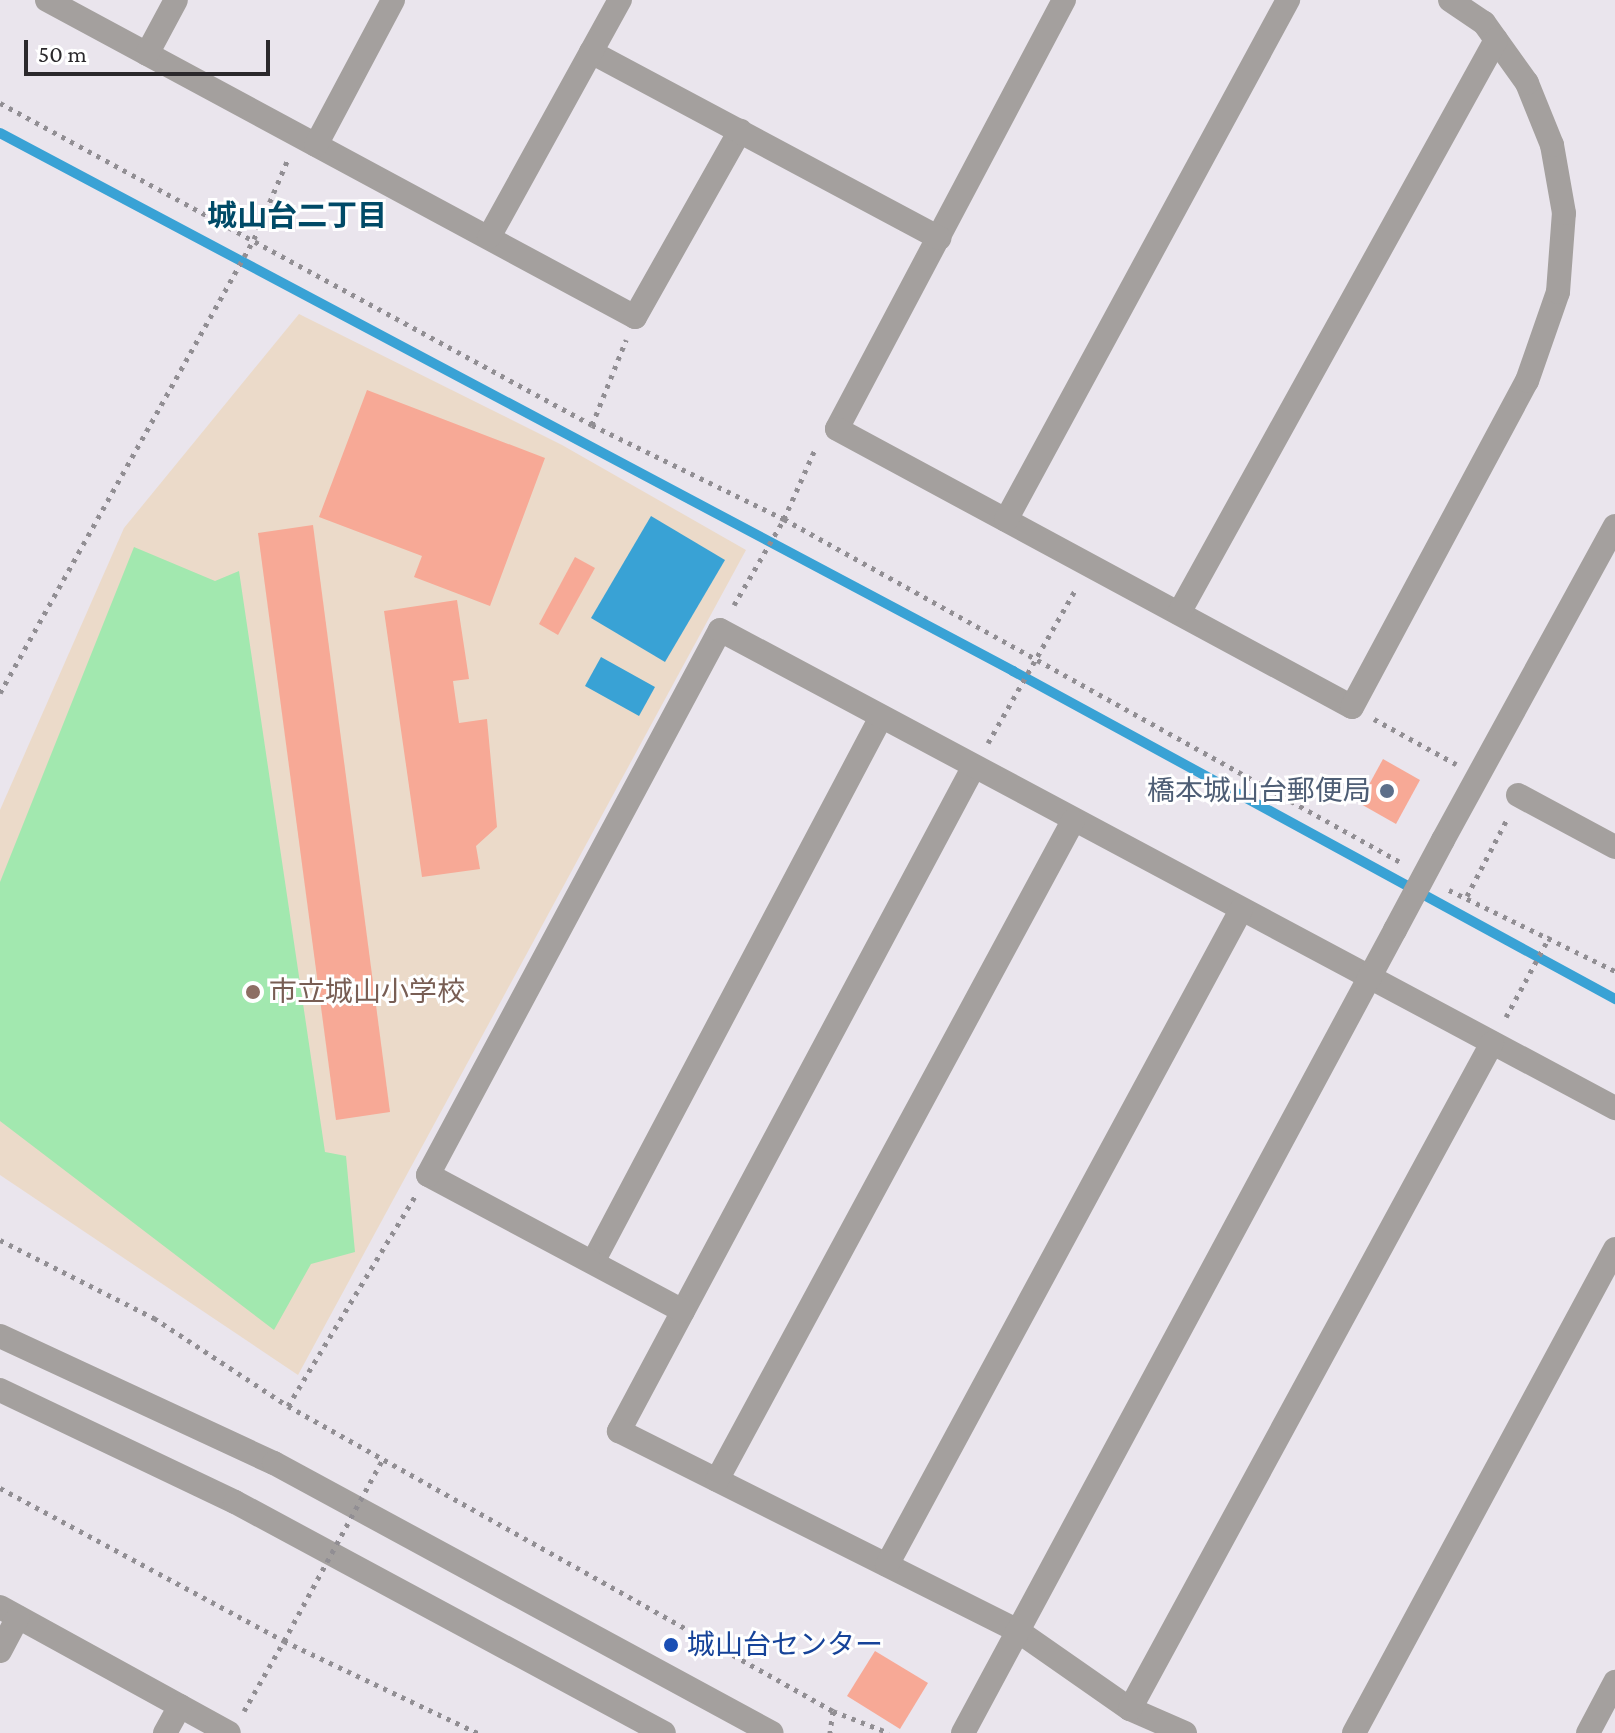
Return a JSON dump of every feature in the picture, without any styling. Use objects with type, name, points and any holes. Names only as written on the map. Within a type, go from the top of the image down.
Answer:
[{"type":"street","points":[[47,0],[635,317],[740,131]]},
{"type":"street","points":[[147,54],[176,0]]},
{"type":"street","points":[[307,140],[393,0]]},
{"type":"street","points":[[489,237],[620,0]]},
{"type":"street","points":[[1064,0],[837,429],[1352,707],[1527,381],[1558,292],[1564,213],[1552,145],[1527,83],[1484,23],[1450,0]]},
{"type":"street","points":[[1006,520],[1288,0]]},
{"type":"street","points":[[1179,613],[1496,40]]},
{"type":"street","points":[[591,52],[940,238]]},
{"type":"street","points":[[963,1733],[1615,526]]},
{"type":"street","points":[[683,1311],[428,1175],[720,630],[880,719],[1615,1108]]},
{"type":"street","points":[[593,1262],[880,719]]},
{"type":"street","points":[[973,768],[619,1431],[1018,1631],[1130,1709],[1185,1733]]},
{"type":"street","points":[[1518,795],[1612,838]]},
{"type":"street","points":[[717,1480],[1073,821]]},
{"type":"street","points":[[887,1565],[1241,910]]},
{"type":"street","points":[[1130,1709],[1492,1043]]},
{"type":"street","points":[[1354,1733],[1615,1249]]},
{"type":"street","points":[[0,1336],[274,1463],[772,1733]]},
{"type":"street","points":[[0,1390],[235,1502],[664,1733]]},
{"type":"street","points":[[0,1651],[9,1612],[180,1706],[234,1726]]},
{"type":"street","points":[[1588,1733],[1615,1682]]},
{"type":"street","points":[[165,1733],[180,1706]]},
{"type":"path","points":[[0,103],[592,425],[784,519],[1416,871]]},
{"type":"path","points":[[0,693],[307,140]]},
{"type":"path","points":[[592,425],[635,317]]},
{"type":"path","points":[[720,630],[784,519],[825,427],[837,429]]},
{"type":"path","points":[[973,768],[1088,567]]},
{"type":"path","points":[[1352,707],[1478,775]]},
{"type":"path","points":[[1467,896],[1518,795]]},
{"type":"path","points":[[1442,886],[1550,936],[1615,971]]},
{"type":"path","points":[[1492,1043],[1550,936]]},
{"type":"path","points":[[288,1406],[428,1175]]},
{"type":"path","points":[[0,1240],[154,1318],[288,1406],[833,1711],[889,1733]]},
{"type":"path","points":[[234,1726],[383,1459]]},
{"type":"path","points":[[0,1488],[284,1641],[478,1733]]},
{"type":"path","points":[[830,1733],[833,1711]]},
{"type":"shaded area","name":"市立城山小学校","points":[[299,314],[562,445],[746,550],[298,1375],[0,1175],[0,810],[124,528]]},
{"type":"green space","points":[[134,547],[215,581],[239,571],[325,1152],[346,1156],[355,1252],[311,1264],[274,1330],[0,1121],[0,882]]},
{"type":"water","points":[[651,516],[725,560],[665,662],[591,618]]},
{"type":"water","points":[[601,657],[655,687],[639,716],[585,686]]},
{"type":"building","points":[[367,390],[545,458],[490,606],[414,577],[422,556],[319,517]]},
{"type":"building","points":[[313,525],[390,1112],[336,1120],[258,533]]},
{"type":"building","points":[[575,557],[595,568],[558,635],[539,624]]},
{"type":"building","points":[[457,600],[469,679],[453,681],[459,723],[487,719],[497,827],[476,846],[480,869],[422,877],[384,611]]},
{"type":"building","points":[[1383,759],[1420,780],[1396,824],[1359,803]]},
{"type":"building","points":[[875,1651],[928,1683],[900,1729],[847,1696]]},
{"type":"waterway","points":[[0,133],[1013,671],[1615,999]]},
{"type":"place","name":"橋本城山台郵便局","points":[[1387,791]]},
{"type":"place","name":"市立城山小学校","points":[[253,992]]},
{"type":"place","name":"城山台センター","points":[[671,1645]]},
{"type":"district","name":"城山台二丁目","points":[[297,216]]}]
